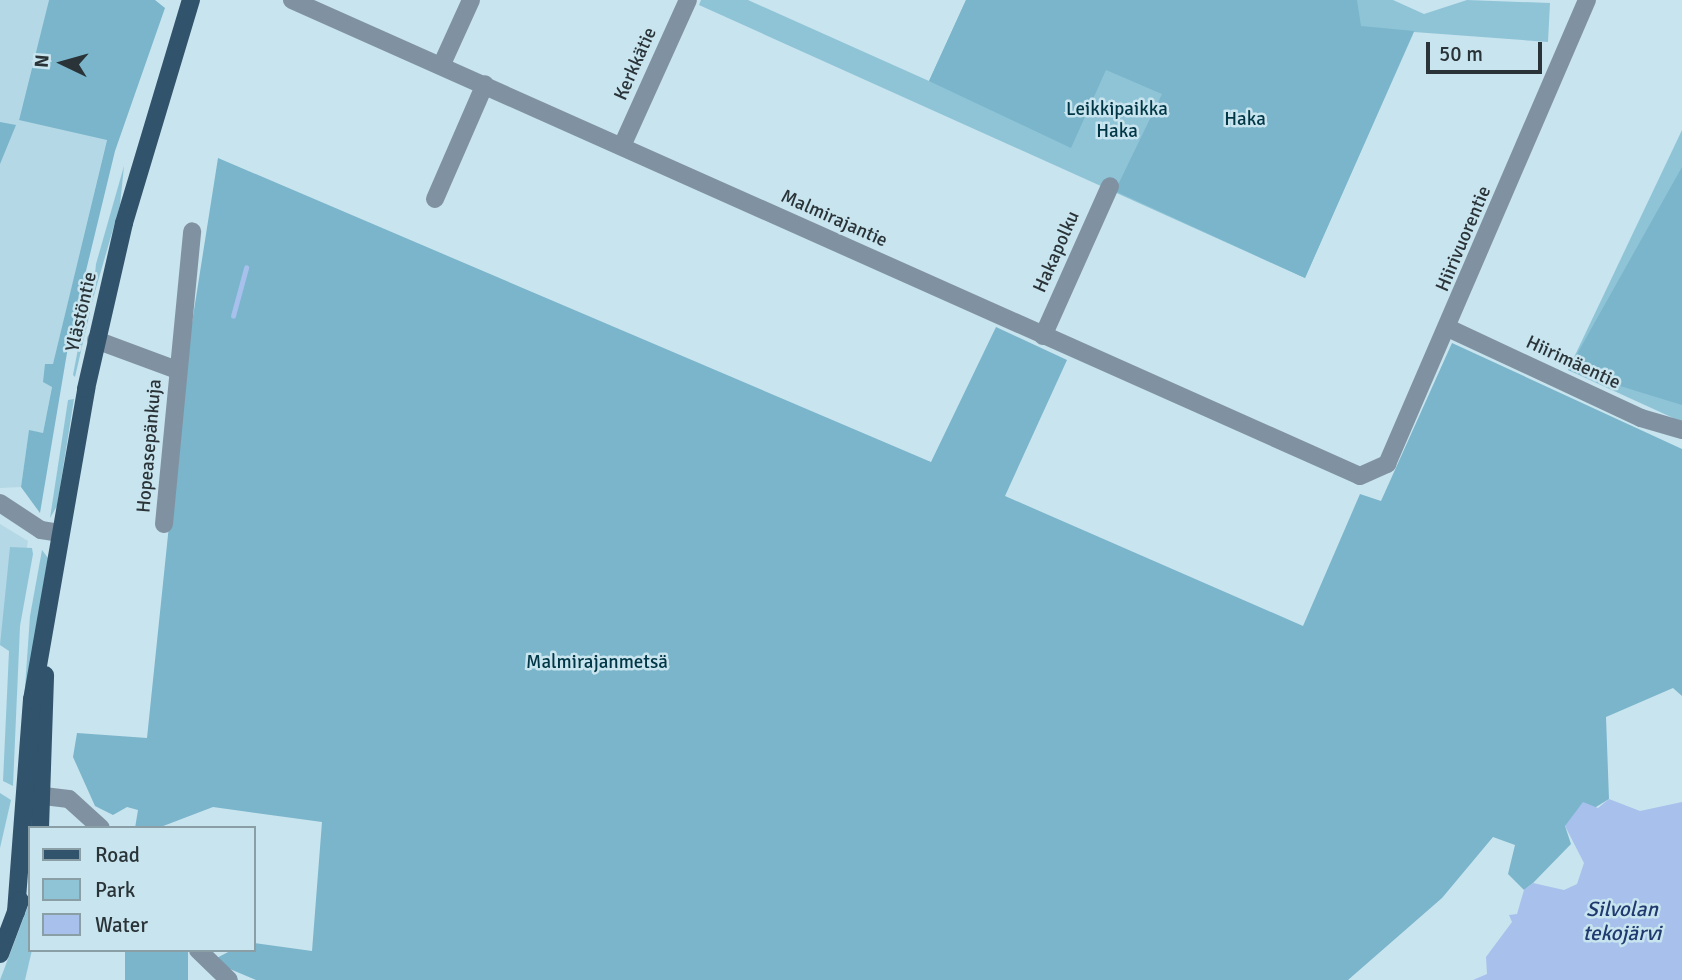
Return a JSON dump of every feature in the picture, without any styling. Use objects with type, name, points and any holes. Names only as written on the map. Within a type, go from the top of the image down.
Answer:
[{"type":"main road","name":"Ylästöntie","points":[[40,826],[35,795],[32,700],[45,640],[61,533],[96,340],[191,0]]},
{"type":"main road","name":"Ylästöntie","points":[[30,826],[35,795]]},
{"type":"main road","name":"Ylästöntie","points":[[16,912],[28,838]]},
{"type":"main road","name":"Ylästöntie","points":[[0,954],[28,882]]},
{"type":"street","name":"Malmirajantie","points":[[292,0],[442,64],[1360,476]]},
{"type":"street","points":[[442,64],[471,0]]},
{"type":"street","name":"Kerkkätie","points":[[622,146],[688,0]]},
{"type":"street","name":"Hiirivuorentie","points":[[1360,476],[1387,464],[1448,328],[1583,2]]},
{"type":"street","points":[[435,199],[485,84]]},
{"type":"street","name":"Hakapolku","points":[[1043,336],[1110,186]]},
{"type":"street","name":"Hopeasepänkuja","points":[[164,524],[192,231]]},
{"type":"street","name":"Hiirimäentie","points":[[1448,328],[1641,418],[1682,430]]},
{"type":"street","name":"Hopeasepänkuja","points":[[96,340],[177,370]]},
{"type":"street","points":[[0,503],[41,530],[61,533]]},
{"type":"street","points":[[35,795],[69,799],[99,826]]},
{"type":"street","points":[[200,952],[229,980]]},
{"type":"shaded area","points":[[0,0],[49,0],[19,119],[107,139],[53,365],[46,364],[52,386],[43,433],[29,431],[21,487],[0,488]]},
{"type":"shaded area","points":[[0,524],[28,541],[9,650],[0,645]]},
{"type":"green space","points":[[49,0],[155,0],[165,8],[115,151],[69,341],[40,513],[21,487],[29,430],[43,433],[52,387],[43,382],[45,364],[53,364],[107,140],[19,120]]},
{"type":"green space","name":"Haka","points":[[701,0],[748,0],[929,81],[966,0],[1393,0],[1424,14],[1467,0],[1550,3],[1548,42],[1414,32],[1305,278],[699,5]]},
{"type":"green space","name":"Haka","points":[[966,0],[1357,0],[1361,26],[1414,31],[1305,278],[1115,191],[1162,94],[1106,70],[1071,148],[929,81]]},
{"type":"green space","points":[[0,122],[16,125],[0,164]]},
{"type":"green space","points":[[1682,130],[1682,422],[1568,370]]},
{"type":"green space","name":"Malmirajanmetsä","points":[[218,158],[931,462],[996,327],[1067,360],[1005,496],[1303,626],[1360,494],[1381,501],[1452,343],[1682,449],[1682,696],[1673,688],[1606,717],[1609,799],[1565,826],[1571,844],[1533,883],[1524,890],[1508,874],[1515,845],[1493,837],[1442,898],[1348,980],[256,980],[211,961],[228,952],[256,952],[256,943],[312,951],[322,822],[213,807],[163,826],[135,826],[138,810],[127,807],[113,815],[95,806],[73,757],[77,733],[147,738],[186,361]]},
{"type":"green space","points":[[124,166],[120,205],[92,302],[96,264]]},
{"type":"green space","points":[[1682,167],[1682,405],[1568,370]]},
{"type":"green space","points":[[85,312],[90,312],[75,377],[73,375]]},
{"type":"green space","points":[[74,399],[57,506],[50,518],[68,400]]},
{"type":"green space","points":[[10,547],[32,548],[33,554],[20,626],[13,786],[3,781],[9,651],[0,645]]},
{"type":"green space","points":[[42,550],[48,558],[24,702],[30,616]]},
{"type":"green space","points":[[0,793],[11,800],[0,848]]},
{"type":"green space","points":[[28,906],[28,952],[32,952],[25,980],[0,980]]},
{"type":"green space","points":[[125,952],[188,952],[188,980],[125,980]]},
{"type":"water","name":"Silvolan tekojärvi","points":[[1609,799],[1640,811],[1682,802],[1682,980],[1473,980],[1487,974],[1486,957],[1512,922],[1509,915],[1517,914],[1524,890],[1533,883],[1564,890],[1577,884],[1584,863],[1565,826],[1583,802],[1598,808]]},
{"type":"waterway","points":[[233,316],[246,268]]},
{"type":"park label","name":"Leikkipaikka Haka","points":[[1117,121]]}]
